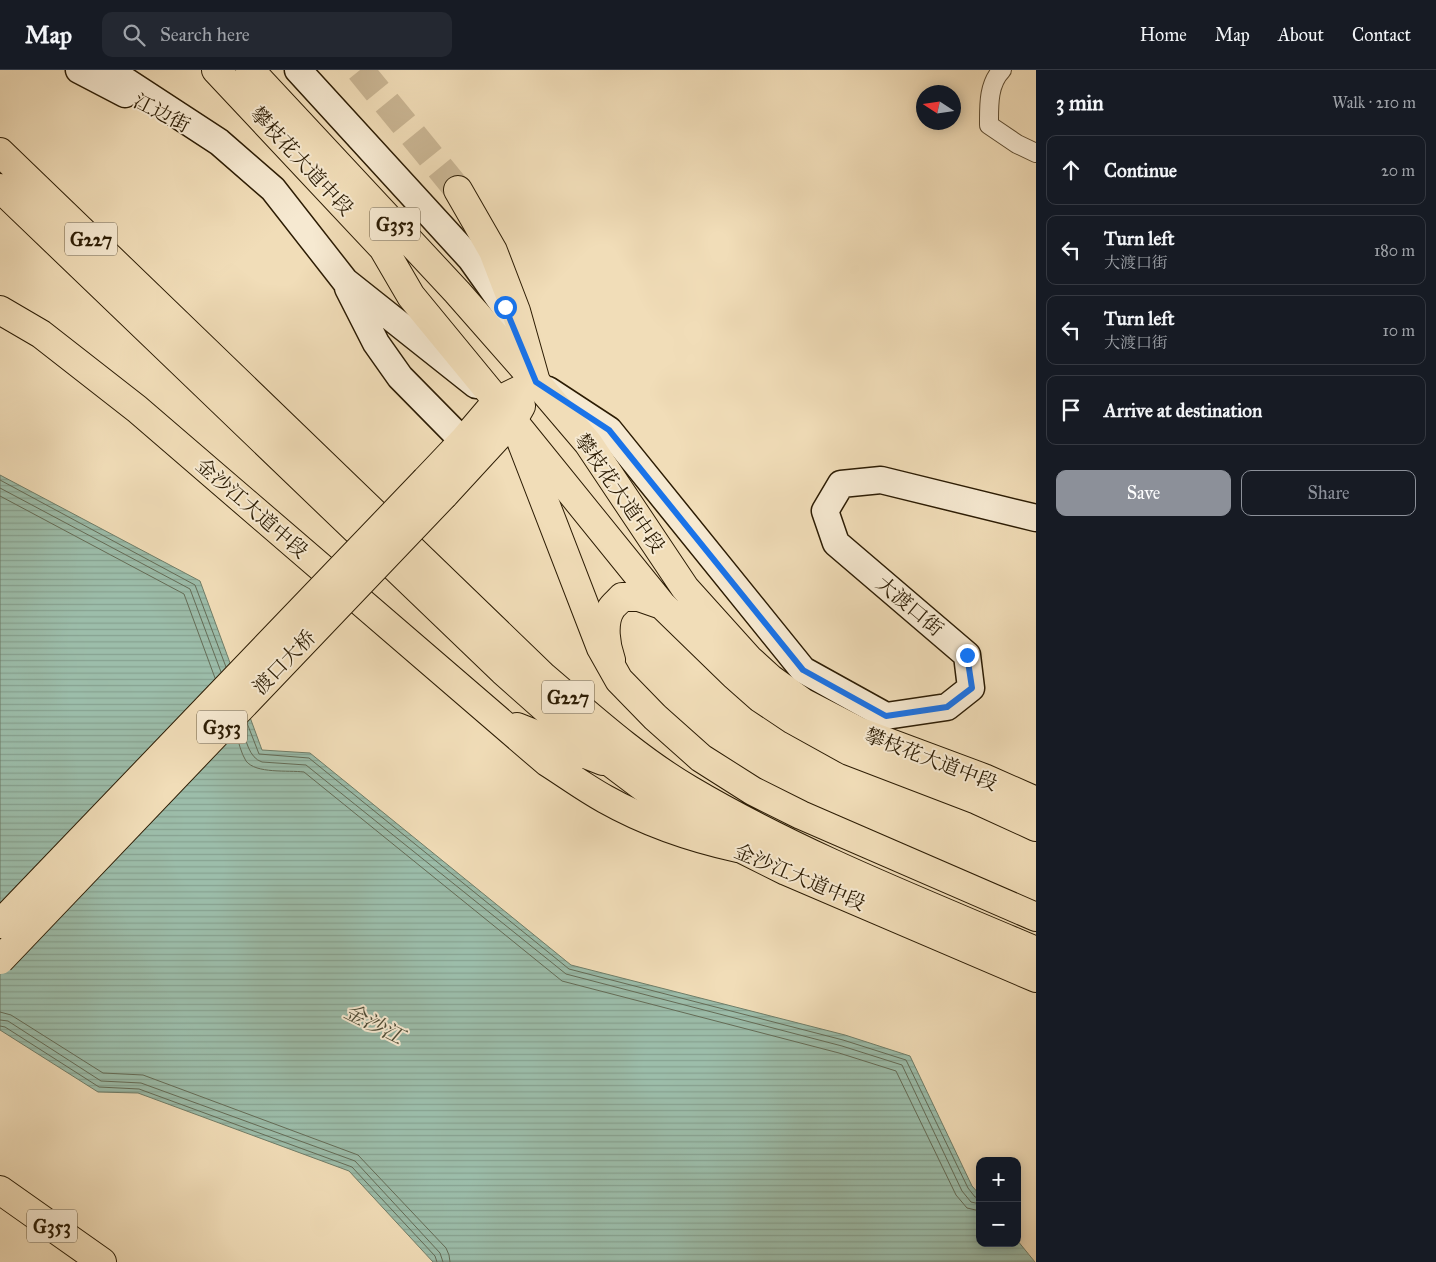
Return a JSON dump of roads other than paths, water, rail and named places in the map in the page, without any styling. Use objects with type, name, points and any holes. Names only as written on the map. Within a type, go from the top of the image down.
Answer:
[{"type":"main road","name":"攀枝花大道中段","points":[[216,70],[383,248],[411,296],[662,605],[753,693],[793,720],[849,751],[977,800],[1036,827]]},
{"type":"main road","name":"攀枝花大道中段","points":[[250,70],[457,292],[588,443],[684,588],[749,659],[771,679],[804,703],[858,731],[984,778],[1036,802]]},
{"type":"main road","name":"G227","points":[[0,152],[173,336],[503,671],[582,741],[614,766],[647,790],[742,849]]},
{"type":"main road","name":"G227","points":[[0,188],[173,336],[544,677],[603,727],[650,763],[689,790],[814,856],[1036,951]]},
{"type":"main road","points":[[458,190],[493,251],[516,311],[536,382]]},
{"type":"main road","name":"金沙江大道中段","points":[[0,310],[41,334],[137,409],[547,762],[605,800],[669,829],[708,842],[742,849],[786,871],[1036,978]]},
{"type":"main road","name":"G353","points":[[435,487],[505,411],[536,382]]},
{"type":"main road","name":"G353","points":[[435,487],[463,441],[505,411]]},
{"type":"main road","points":[[505,411],[601,648],[619,680],[655,718],[701,758],[754,791],[801,815],[1036,916]]},
{"type":"main road","name":"渡口大桥","points":[[0,924],[435,487]]},
{"type":"main road","name":"渡口大桥","points":[[0,960],[435,487]]},
{"type":"main road","points":[[619,680],[609,655],[606,639],[607,620],[611,609],[622,597],[639,597],[662,605]]},
{"type":"main road","name":"金沙江大道中段","points":[[495,718],[614,766],[689,790]]},
{"type":"main road","name":"G353","points":[[0,1190],[102,1262]]},
{"type":"street","name":"江边街","points":[[79,70],[219,142]]},
{"type":"street","points":[[109,70],[219,142],[273,189],[344,281],[376,343],[400,377],[463,441]]},
{"type":"street","points":[[298,70],[471,258],[505,307],[536,382]]},
{"type":"street","points":[[1002,70],[996,76],[989,99],[990,125],[1017,144],[1036,153]]},
{"type":"street","points":[[344,281],[505,411]]},
{"type":"street","name":"大渡口街","points":[[536,382],[609,430],[803,670],[886,716],[947,707],[972,688],[967,655],[836,543],[826,511],[841,484],[881,480],[1036,518]]},
{"type":"water","name":"金沙江","points":[[0,475],[200,581],[262,750],[310,753],[571,965],[845,1035],[910,1056],[972,1186],[976,1190],[976,1247],[1021,1247],[1021,1245],[1035,1262],[433,1262],[349,1171],[138,1093],[98,1092],[0,1030]]},
{"type":"tunnel","points":[[360,70],[458,190]]}]
